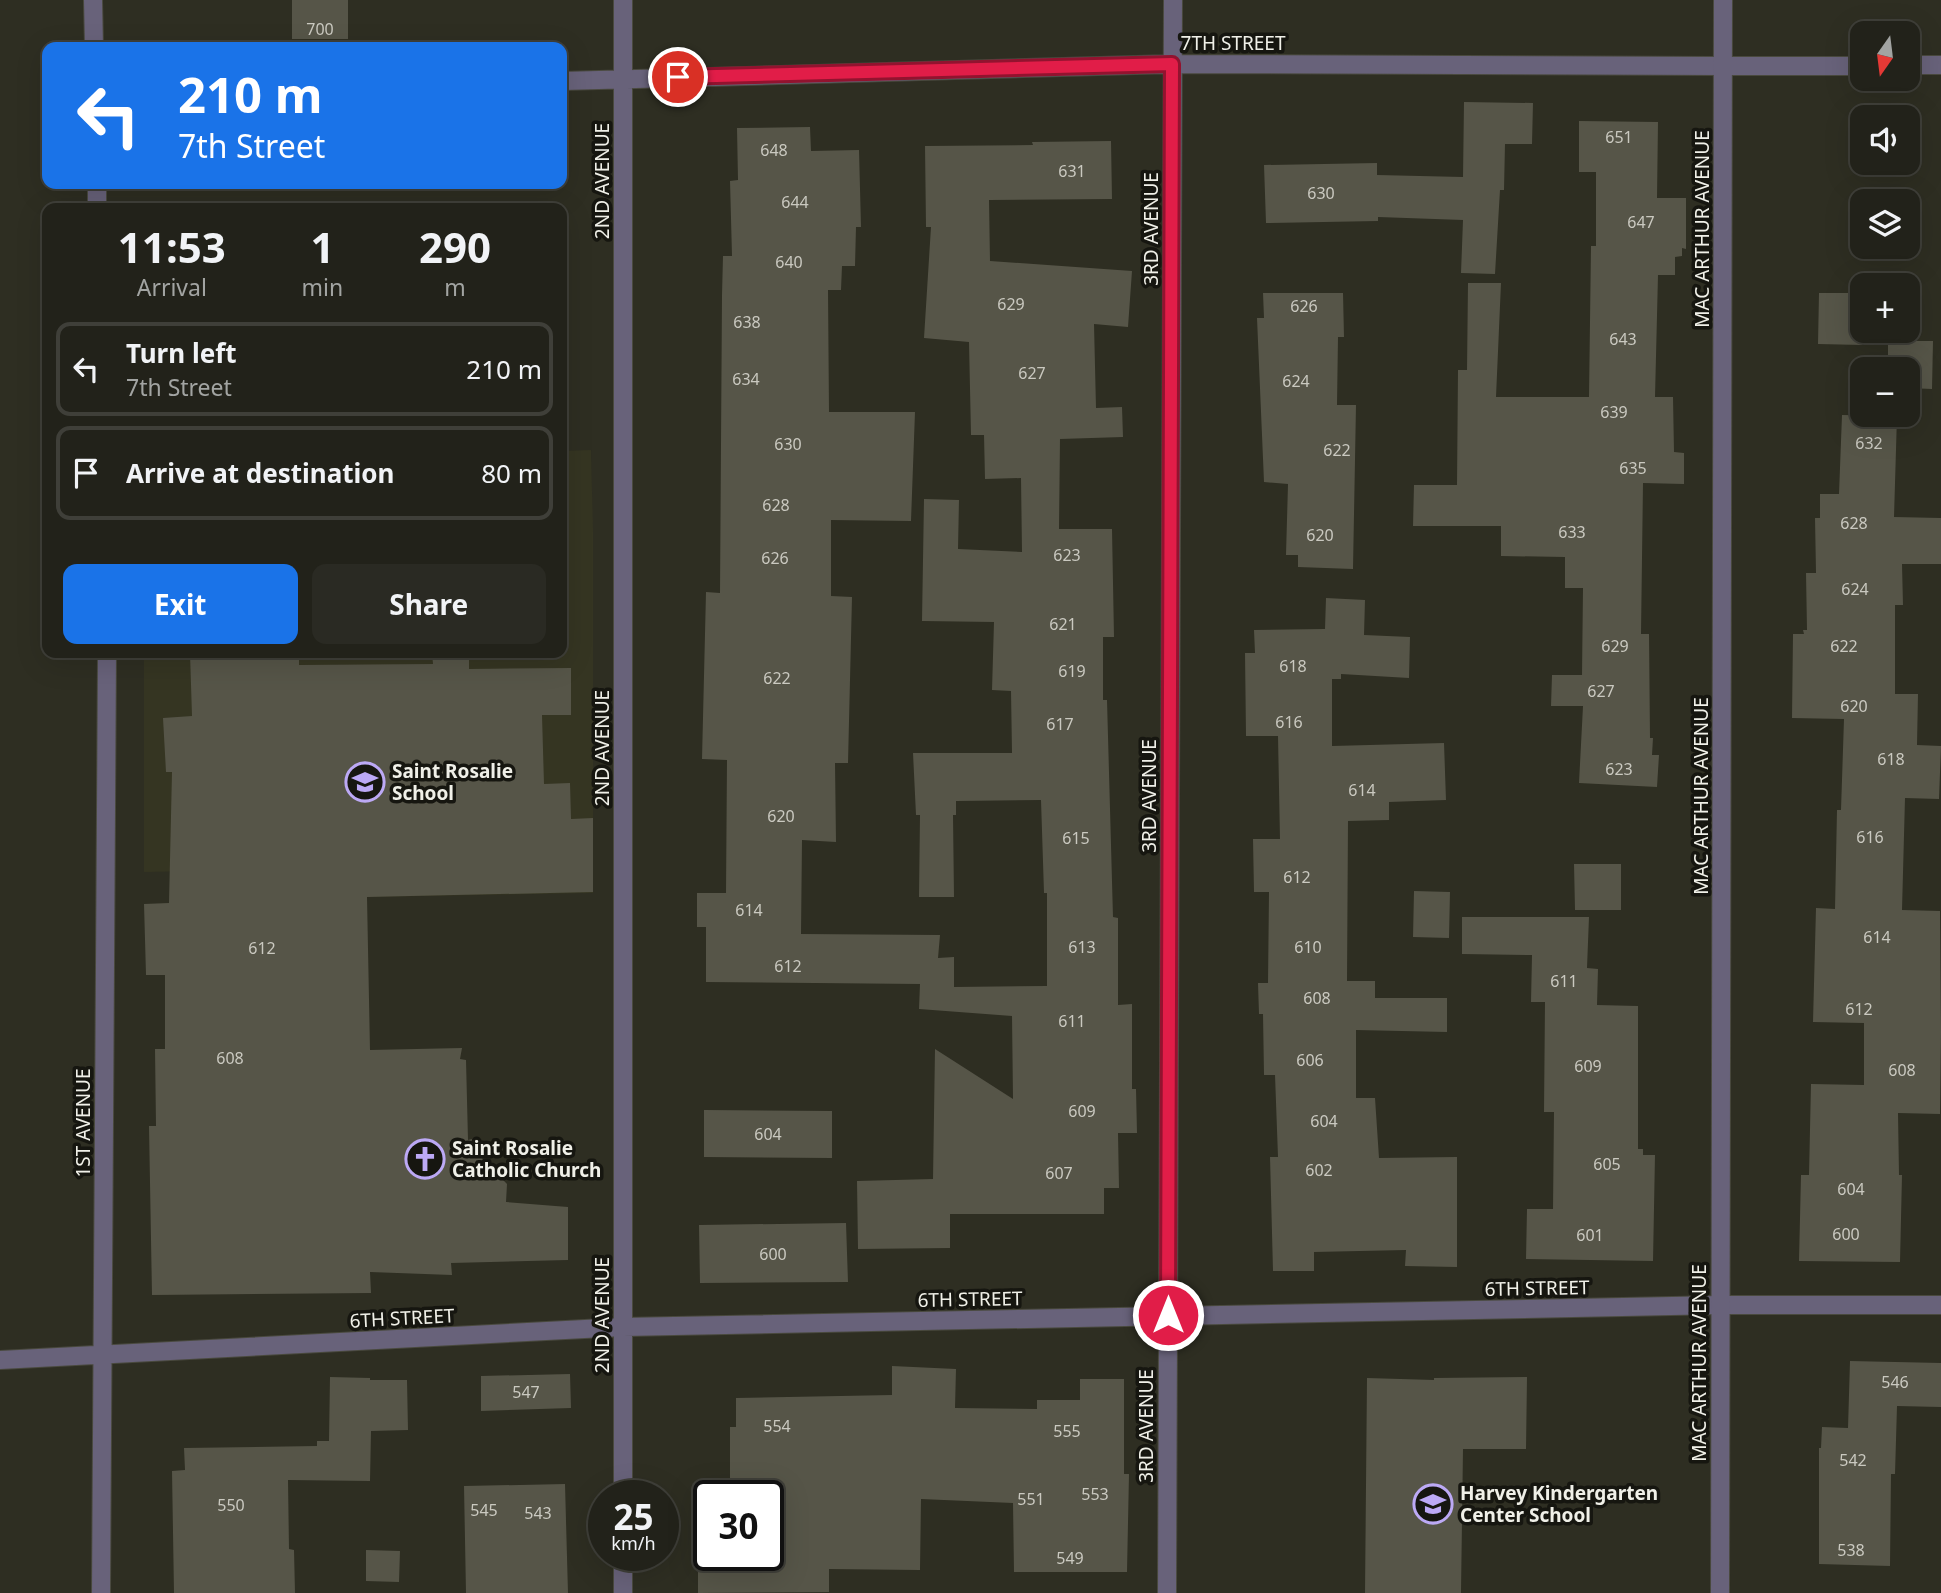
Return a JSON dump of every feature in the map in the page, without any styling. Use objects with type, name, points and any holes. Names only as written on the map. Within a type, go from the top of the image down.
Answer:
[{"type":"street","points":[[93,0],[94,42]]},
{"type":"street","name":"2ND AVENUE","points":[[623,0],[623,1480]]},
{"type":"street","name":"3RD AVENUE","points":[[1167,1593],[1173,0]]},
{"type":"street","name":"MAC ARTHUR AVENUE","points":[[1720,1593],[1723,0]]},
{"type":"street","name":"7TH STREET","points":[[567,81],[1172,64],[1850,65]]},
{"type":"street","points":[[1920,65],[1941,65]]},
{"type":"street","name":"1ST AVENUE","points":[[101,1593],[107,658]]},
{"type":"street","name":"6TH STREET","points":[[0,1360],[624,1327],[1168,1315],[1941,1305]]},
{"type":"street","points":[[623,1571],[623,1593]]},
{"type":"shaded area","points":[[591,450],[593,893],[367,897],[344,868],[144,872],[144,658],[567,658],[567,451]]},
{"type":"building","points":[[292,0],[348,0],[348,39],[292,39]]},
{"type":"building","points":[[1464,102],[1533,103],[1532,144],[1505,144],[1504,190],[1500,190],[1495,274],[1461,273],[1463,220],[1378,217],[1378,221],[1266,223],[1264,165],[1377,163],[1377,175],[1463,177]]},
{"type":"building","points":[[1579,121],[1658,122],[1657,198],[1686,198],[1686,249],[1682,248],[1682,256],[1675,257],[1675,275],[1658,275],[1655,397],[1673,397],[1674,452],[1684,453],[1684,484],[1643,483],[1641,634],[1649,634],[1650,738],[1653,738],[1652,755],[1659,755],[1657,787],[1579,783],[1583,706],[1551,706],[1552,675],[1582,675],[1583,588],[1565,588],[1565,557],[1501,556],[1501,526],[1413,526],[1414,485],[1457,485],[1458,370],[1467,370],[1468,283],[1501,283],[1496,397],[1589,397],[1591,246],[1596,246],[1596,172],[1579,172]]},
{"type":"building","points":[[810,127],[811,151],[859,150],[861,227],[856,227],[855,266],[842,266],[841,290],[828,290],[829,412],[915,412],[911,521],[831,520],[831,596],[852,597],[848,763],[835,763],[836,842],[802,840],[801,934],[940,935],[938,958],[954,957],[954,987],[1047,986],[1047,893],[1044,893],[1041,800],[956,801],[956,815],[953,815],[954,897],[919,897],[920,815],[916,815],[913,753],[1012,753],[1011,691],[992,690],[994,622],[922,621],[924,499],[959,500],[958,549],[1022,552],[1021,478],[985,479],[984,435],[971,435],[969,342],[924,338],[931,227],[926,227],[925,146],[1111,141],[1112,199],[989,200],[990,261],[1132,271],[1128,327],[1094,324],[1096,408],[1122,407],[1123,437],[1060,439],[1059,529],[1112,529],[1114,637],[1103,637],[1103,700],[1107,700],[1113,917],[1118,918],[1118,1005],[1132,1004],[1132,1089],[1136,1089],[1137,1133],[1118,1133],[1119,1188],[1104,1188],[1104,1214],[950,1214],[950,1248],[858,1249],[857,1181],[933,1179],[935,1049],[1013,1099],[1012,1016],[919,1009],[920,984],[706,982],[706,927],[697,927],[697,893],[726,893],[727,760],[702,759],[706,592],[720,593],[723,256],[732,256],[730,181],[738,180],[737,128]]},
{"type":"building","points":[[1263,293],[1343,293],[1344,337],[1338,337],[1337,405],[1356,405],[1353,569],[1298,567],[1298,555],[1286,555],[1288,484],[1264,482],[1257,318],[1264,318]]},
{"type":"building","points":[[1819,293],[1850,293],[1850,343],[1862,345],[1818,344]]},
{"type":"building","points":[[1933,341],[1932,389],[1920,388],[1920,357],[1888,357],[1888,343]]},
{"type":"building","points":[[1842,415],[1850,415],[1850,427],[1897,427],[1894,517],[1941,518],[1941,564],[1902,564],[1903,605],[1895,605],[1895,694],[1918,694],[1917,745],[1941,746],[1939,799],[1905,798],[1902,910],[1940,911],[1941,1032],[1940,1114],[1898,1113],[1899,1175],[1902,1175],[1900,1262],[1799,1261],[1801,1175],[1809,1175],[1811,1084],[1864,1085],[1864,1023],[1813,1022],[1816,908],[1835,909],[1837,810],[1841,810],[1844,719],[1792,718],[1793,634],[1804,634],[1803,630],[1807,630],[1806,573],[1816,573],[1815,518],[1820,518],[1820,494],[1839,494]]},
{"type":"building","points":[[1326,598],[1365,600],[1364,635],[1410,637],[1409,678],[1341,674],[1341,679],[1332,679],[1332,746],[1444,743],[1446,800],[1389,802],[1389,820],[1348,821],[1347,981],[1375,981],[1375,998],[1447,998],[1447,1032],[1356,1030],[1356,1098],[1375,1098],[1379,1158],[1457,1157],[1457,1267],[1405,1266],[1406,1250],[1314,1252],[1314,1271],[1273,1271],[1270,1157],[1278,1157],[1275,1075],[1264,1075],[1263,1014],[1259,1014],[1258,983],[1268,983],[1269,892],[1254,892],[1253,839],[1280,839],[1278,736],[1246,736],[1245,653],[1255,653],[1254,630],[1325,629]]},
{"type":"building","points":[[190,658],[299,658],[299,665],[433,664],[432,658],[469,658],[469,669],[571,668],[571,715],[542,715],[544,784],[570,783],[571,819],[593,818],[593,892],[367,897],[370,1050],[462,1048],[460,1059],[466,1060],[468,1140],[476,1138],[477,1153],[507,1184],[506,1202],[568,1207],[568,1260],[451,1263],[452,1275],[370,1272],[371,1293],[152,1295],[149,1126],[156,1126],[155,1049],[165,1049],[165,975],[146,975],[144,904],[169,903],[172,772],[166,772],[163,718],[192,716]]},
{"type":"building","points":[[1574,864],[1621,864],[1621,910],[1575,910]]},
{"type":"building","points":[[1414,891],[1450,892],[1449,938],[1413,937]]},
{"type":"building","points":[[1462,917],[1589,917],[1587,968],[1598,969],[1597,1005],[1638,1006],[1638,1149],[1643,1149],[1643,1155],[1655,1155],[1653,1261],[1526,1259],[1527,1209],[1553,1209],[1554,1112],[1544,1112],[1545,1002],[1531,1002],[1532,955],[1462,954]]},
{"type":"building","points":[[704,1110],[832,1111],[832,1158],[704,1157]]},
{"type":"building","points":[[846,1223],[848,1282],[700,1283],[699,1225]]},
{"type":"building","points":[[1850,1361],[1941,1363],[1941,1407],[1897,1406],[1895,1474],[1891,1474],[1890,1566],[1819,1564],[1819,1448],[1822,1427],[1848,1428]]},
{"type":"building","points":[[892,1366],[956,1369],[955,1408],[1037,1409],[1037,1400],[1080,1400],[1080,1379],[1124,1379],[1124,1474],[1129,1474],[1127,1572],[1014,1572],[1013,1503],[921,1499],[920,1570],[829,1569],[829,1592],[698,1593],[698,1571],[784,1571],[784,1480],[730,1480],[730,1427],[736,1427],[736,1398],[892,1395]]},
{"type":"building","points":[[570,1374],[571,1408],[481,1411],[481,1376]]},
{"type":"building","points":[[330,1377],[407,1380],[408,1430],[371,1431],[370,1481],[288,1480],[289,1549],[294,1550],[295,1593],[174,1593],[172,1471],[185,1470],[184,1448],[317,1446],[317,1441],[329,1441]]},
{"type":"building","points":[[1527,1377],[1526,1449],[1463,1449],[1461,1593],[1365,1593],[1367,1378],[1434,1380]]},
{"type":"building","points":[[565,1484],[568,1593],[466,1593],[464,1486]]},
{"type":"building","points":[[366,1550],[400,1551],[399,1582],[366,1581]]},
{"type":"place","name":"Saint Rosalie School","points":[[365,782]]},
{"type":"place","name":"Saint Rosalie Catholic Church","points":[[425,1159]]},
{"type":"place","name":"Harvey Kindergarten Center School","points":[[1433,1504]]},
{"type":"route","points":[[678,77],[1172,64],[1168,1315]]}]
